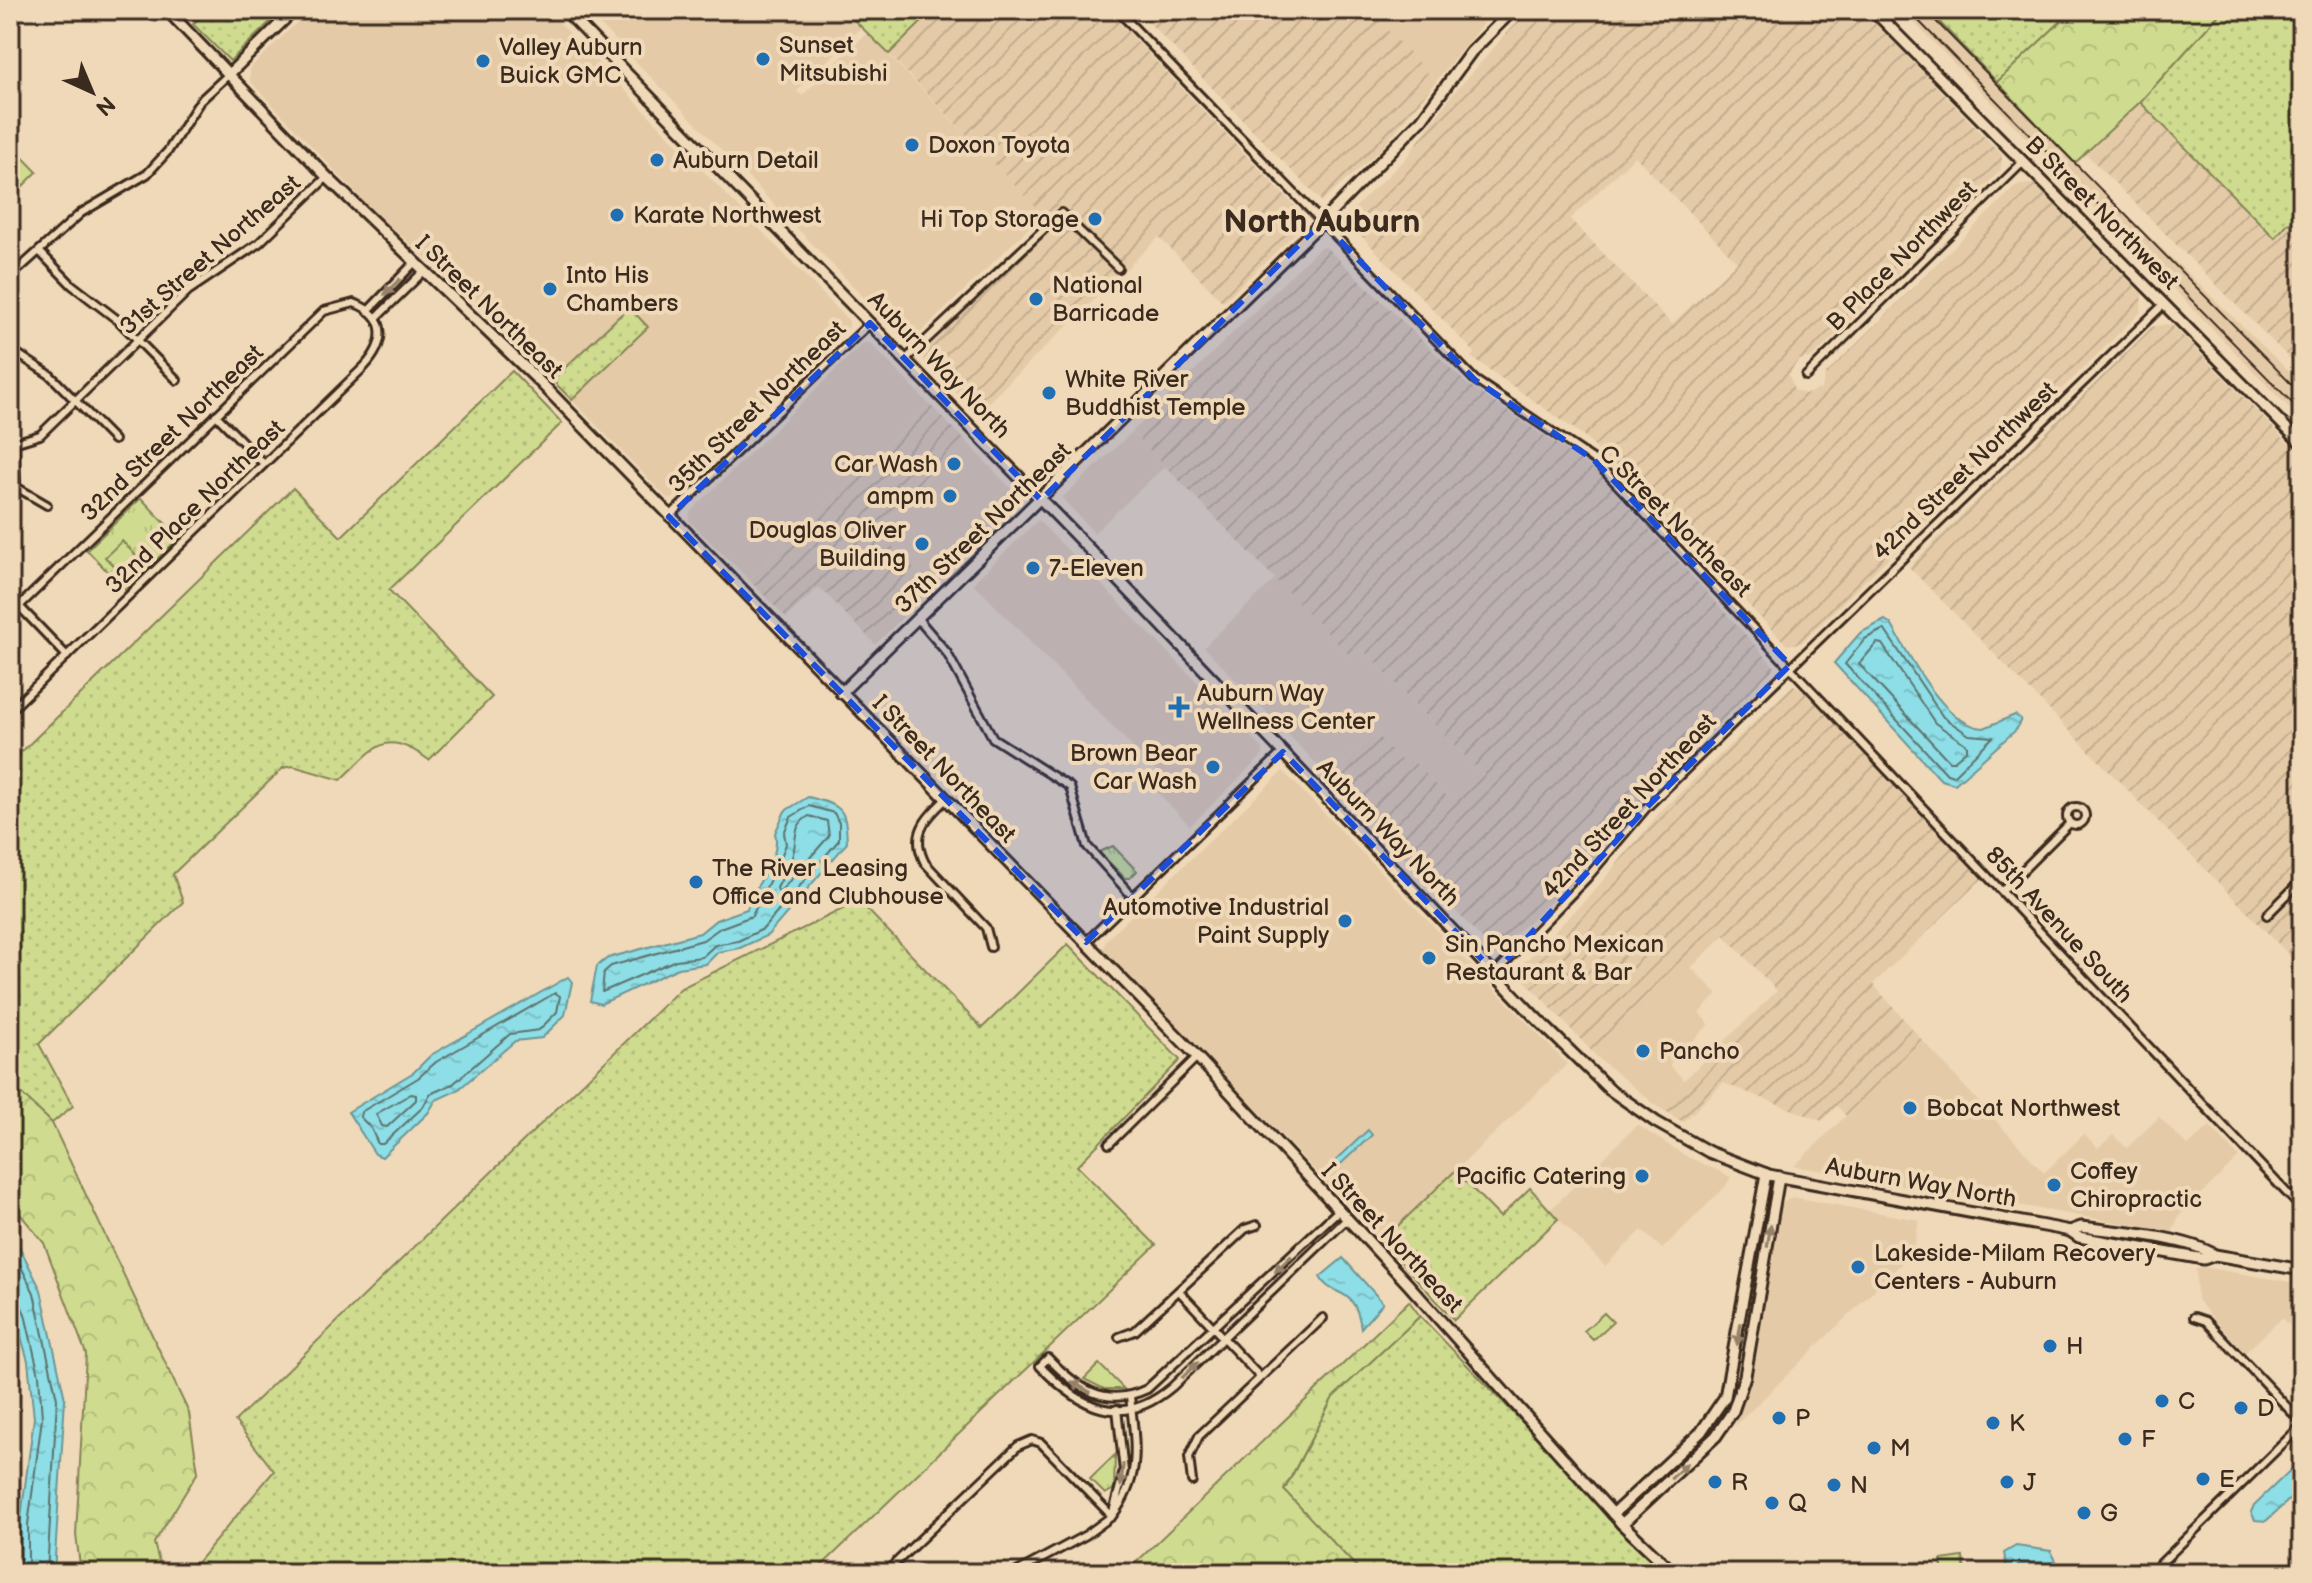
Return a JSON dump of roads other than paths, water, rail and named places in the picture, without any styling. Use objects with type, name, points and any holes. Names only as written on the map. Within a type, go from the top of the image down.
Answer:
[{"type":"street","name":"I Street Northeast","points":[[167,10],[327,177],[469,310],[1197,1057],[1622,1524],[1674,1573]]},
{"type":"street","points":[[10,277],[94,203],[122,191],[147,174],[168,151],[200,101],[294,10]]},
{"type":"street","name":"Auburn Way North","points":[[565,10],[1609,1089],[1656,1122],[1709,1152],[1766,1174],[2072,1232],[2079,1237],[2204,1259],[2215,1255]]},
{"type":"street","name":"C Street Northeast","points":[[1117,10],[1475,380],[1594,460],[1790,665]]},
{"type":"street","name":"37th Street Northeast","points":[[841,693],[1322,222],[1422,119],[1471,52],[1513,10]]},
{"type":"street","name":"B Street Northwest","points":[[1873,10],[2302,444]]},
{"type":"street","name":"B Place Northwest","points":[[1806,376],[2023,162]]},
{"type":"street","name":"31st Street Northeast","points":[[10,500],[16,487],[12,443],[37,437],[198,283],[269,235],[327,177]]},
{"type":"street","points":[[905,360],[1049,221],[1061,213],[1118,268]]},
{"type":"street","points":[[40,252],[72,285],[108,311],[177,380]]},
{"type":"street","points":[[415,262],[368,311],[376,318],[424,271]]},
{"type":"street","name":"32nd Street Northeast","points":[[10,615],[324,311],[346,302],[368,311]]},
{"type":"street","name":"42nd Street Northwest","points":[[1790,665],[2164,304]]},
{"type":"street","name":"32nd Place Northeast","points":[[10,711],[373,358],[383,335],[376,318]]},
{"type":"street","name":"35th Street Northeast","points":[[669,517],[870,323]]},
{"type":"street","points":[[10,349],[50,375],[114,440]]},
{"type":"street","points":[[216,415],[264,464]]},
{"type":"street","points":[[16,487],[47,505]]},
{"type":"street","points":[[19,606],[67,656]]},
{"type":"street","points":[[918,619],[947,653],[991,736],[1070,787],[1087,846],[1133,897]]},
{"type":"street","name":"85th Avenue South","points":[[1790,665],[2302,1209]]},
{"type":"street","name":"42nd Street Northeast","points":[[1495,973],[1587,878],[1647,807],[1790,665]]},
{"type":"street","points":[[1086,942],[1283,752]]},
{"type":"street","points":[[946,799],[924,820],[919,830],[919,851],[986,928],[991,947]]},
{"type":"street","points":[[2003,890],[2070,823]]},
{"type":"street","points":[[2267,915],[2302,880]]},
{"type":"street","points":[[1109,1144],[1197,1057]]},
{"type":"street","points":[[1613,1514],[1701,1432],[1725,1397],[1766,1174]]},
{"type":"street","points":[[1622,1524],[1716,1436],[1737,1403],[1779,1177]]},
{"type":"street","points":[[1339,1210],[1160,1380],[1123,1397],[1098,1396],[1077,1387],[1048,1358],[1040,1366],[1062,1389],[1083,1403],[1125,1410],[1163,1395],[1347,1219]]},
{"type":"street","points":[[1119,1337],[1135,1331],[1245,1229],[1257,1225]]},
{"type":"street","name":"Auburn Way North","points":[[2072,1232],[2081,1227],[2114,1232],[2205,1249],[2215,1255],[2302,1270]]},
{"type":"street","points":[[1179,1291],[1260,1377]]},
{"type":"street","points":[[2151,1573],[2302,1424],[2206,1321],[2194,1317]]},
{"type":"street","points":[[1192,1481],[1189,1457],[1193,1442],[1323,1318]]},
{"type":"street","points":[[1015,1573],[1086,1535],[1112,1516],[1127,1497],[1133,1481],[1123,1397]]},
{"type":"street","points":[[1112,1516],[1124,1471],[1123,1397]]},
{"type":"street","points":[[885,1573],[1025,1441],[1037,1441],[1112,1516]]},
{"type":"water","points":[[1885,620],[1891,624],[1930,687],[1955,715],[1969,724],[1984,728],[2015,715],[2021,719],[2016,730],[1955,784],[1941,780],[1834,663],[1860,633]]},
{"type":"water","points":[[808,797],[840,810],[845,822],[847,843],[768,935],[740,948],[718,952],[706,964],[678,968],[601,1004],[590,1001],[597,966],[608,958],[700,933],[716,920],[747,909],[771,862],[775,833],[785,811]]},
{"type":"water","points":[[568,977],[572,982],[565,1015],[542,1038],[515,1041],[458,1090],[436,1100],[428,1113],[382,1157],[375,1154],[348,1112],[414,1072],[431,1055]]},
{"type":"water","points":[[1368,1130],[1372,1135],[1331,1173],[1329,1167]]},
{"type":"water","points":[[10,1228],[41,1290],[65,1399],[54,1573],[20,1573],[20,1524],[34,1418],[28,1361],[10,1298]]},
{"type":"water","points":[[1343,1258],[1383,1303],[1361,1328],[1354,1304],[1320,1277]]},
{"type":"water","points":[[2302,1459],[2302,1488],[2266,1521],[2255,1520],[2251,1512],[2254,1505]]},
{"type":"water","points":[[2016,1546],[2051,1551],[2062,1573],[1992,1573],[2007,1569],[2004,1553]]},
{"type":"railway","points":[[1908,10],[2302,413]]},
{"type":"railway","points":[[1925,10],[2302,395]]},
{"type":"place","name":"Sunset Mitsubishi","points":[[763,59]]},
{"type":"place","name":"Valley Auburn Buick GMC","points":[[483,61]]},
{"type":"place","name":"Doxon Toyota","points":[[912,145]]},
{"type":"place","name":"Auburn Detail","points":[[657,160]]},
{"type":"place","name":"Karate Northwest","points":[[617,215]]},
{"type":"place","name":"Hi Top Storage","points":[[1095,219]]},
{"type":"place","name":"Into His Chambers","points":[[550,289]]},
{"type":"place","name":"National Barricade","points":[[1036,299]]},
{"type":"place","name":"White River Buddhist Temple","points":[[1049,393]]},
{"type":"place","name":"Car Wash","points":[[954,464]]},
{"type":"place","name":"ampm","points":[[950,496]]},
{"type":"place","name":"Douglas Oliver Building","points":[[922,544]]},
{"type":"place","name":"7-Eleven","points":[[1033,568]]},
{"type":"place","name":"Auburn Way Wellness Center","points":[[1179,707]]},
{"type":"place","name":"Brown Bear Car Wash","points":[[1213,767]]},
{"type":"place","name":"The River Leasing Office and Clubhouse","points":[[696,882]]},
{"type":"place","name":"Automotive Industrial Paint Supply","points":[[1345,921]]},
{"type":"place","name":"Sin Pancho Mexican Restaurant & Bar","points":[[1429,958]]},
{"type":"place","name":"Pancho","points":[[1643,1051]]},
{"type":"place","name":"Bobcat Northwest","points":[[1910,1108]]},
{"type":"place","name":"Pacific Catering","points":[[1642,1176]]},
{"type":"place","name":"Coffey Chiropractic","points":[[2054,1185]]},
{"type":"place","name":"Lakeside-Milam Recovery Centers - Auburn","points":[[1858,1267]]},
{"type":"place","name":"H","points":[[2050,1346]]},
{"type":"place","name":"C","points":[[2162,1401]]},
{"type":"place","name":"D","points":[[2241,1408]]},
{"type":"place","name":"P","points":[[1779,1418]]},
{"type":"place","name":"K","points":[[1993,1423]]},
{"type":"place","name":"F","points":[[2125,1439]]},
{"type":"place","name":"M","points":[[1874,1448]]},
{"type":"place","name":"E","points":[[2203,1479]]},
{"type":"place","name":"R","points":[[1715,1482]]},
{"type":"place","name":"J","points":[[2007,1482]]},
{"type":"place","name":"N","points":[[1834,1485]]},
{"type":"place","name":"Q","points":[[1772,1503]]},
{"type":"place","name":"G","points":[[2084,1513]]},
{"type":"district","name":"North Auburn","points":[[1322,222]]}]
